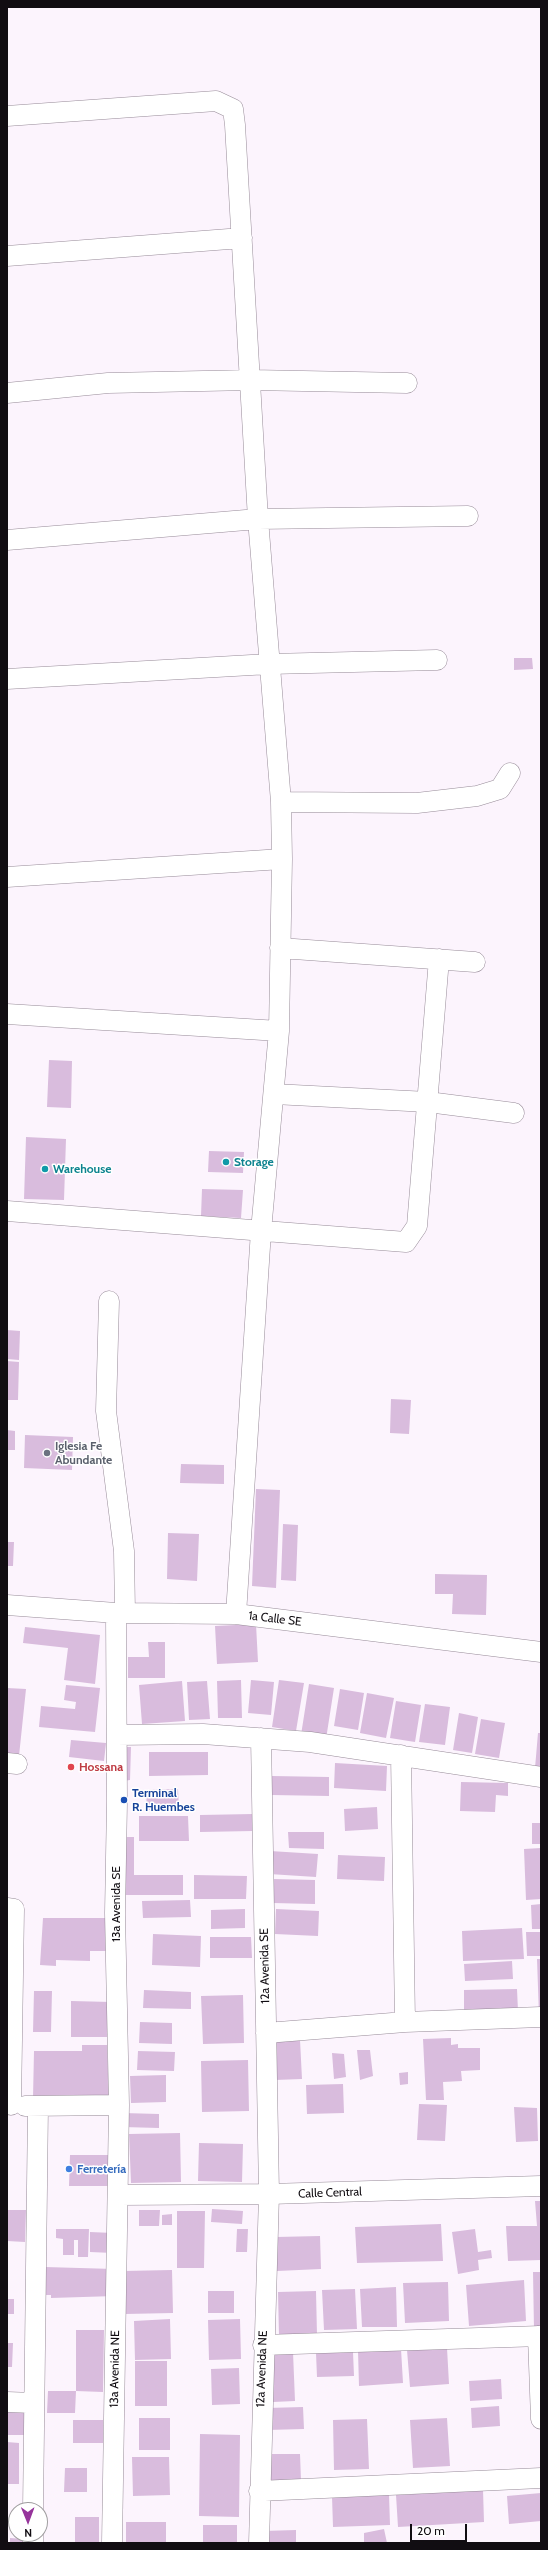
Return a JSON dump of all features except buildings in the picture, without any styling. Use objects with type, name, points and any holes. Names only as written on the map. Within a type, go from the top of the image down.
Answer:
[{"type":"street","points":[[7,116],[216,101],[233,109],[251,380],[258,519],[269,664],[282,802],[279,1030],[261,1231],[236,1614]]},
{"type":"street","points":[[7,256],[242,238]]},
{"type":"street","points":[[7,393],[108,383],[251,380],[407,383]]},
{"type":"street","points":[[7,540],[258,519],[468,516]]},
{"type":"street","points":[[7,679],[269,664],[437,660]]},
{"type":"street","points":[[282,802],[417,803],[477,796],[500,790],[510,773]]},
{"type":"street","points":[[7,877],[282,859]]},
{"type":"street","points":[[280,948],[475,962]]},
{"type":"street","points":[[7,1211],[406,1242],[417,1226],[439,959]]},
{"type":"street","points":[[7,1014],[279,1030]]},
{"type":"street","points":[[274,1094],[428,1102],[514,1114]]},
{"type":"street","name":"13a Avenida SE","points":[[109,1301],[106,1410],[124,1551],[120,1613],[115,1913],[119,2105],[119,2195]]},
{"type":"street","name":"1a Calle SE","points":[[7,1605],[120,1613],[236,1614],[541,1652]]},
{"type":"street","points":[[117,1735],[203,1734],[261,1738],[401,1755],[541,1777]]},
{"type":"street","name":"12a Avenida SE","points":[[261,1738],[269,2194]]},
{"type":"street","points":[[401,1755],[404,2022]]},
{"type":"street","points":[[7,1908],[14,1909],[9,2105],[119,2105]]},
{"type":"street","points":[[266,2033],[404,2022],[541,2017]]},
{"type":"street","points":[[33,2502],[38,2106]]},
{"type":"street","name":"Calle Central","points":[[119,2195],[269,2194],[541,2186]]},
{"type":"street","name":"12a Avenida NE","points":[[259,2543],[263,2345],[269,2194]]},
{"type":"street","name":"13a Avenida NE","points":[[112,2543],[119,2195]]},
{"type":"street","points":[[263,2345],[539,2336],[541,2419]]},
{"type":"street","points":[[7,2402],[34,2402]]},
{"type":"street","points":[[259,2491],[541,2478]]},
{"type":"place","name":"Storage","points":[[226,1162]]},
{"type":"place","name":"Warehouse","points":[[45,1169]]},
{"type":"place","name":"Iglesia Fe Abundante","points":[[47,1453]]},
{"type":"place","name":"Hossana","points":[[71,1767]]},
{"type":"place","name":"Terminal R. Huembes","points":[[124,1800]]},
{"type":"place","name":"Ferretería","points":[[69,2169]]}]
